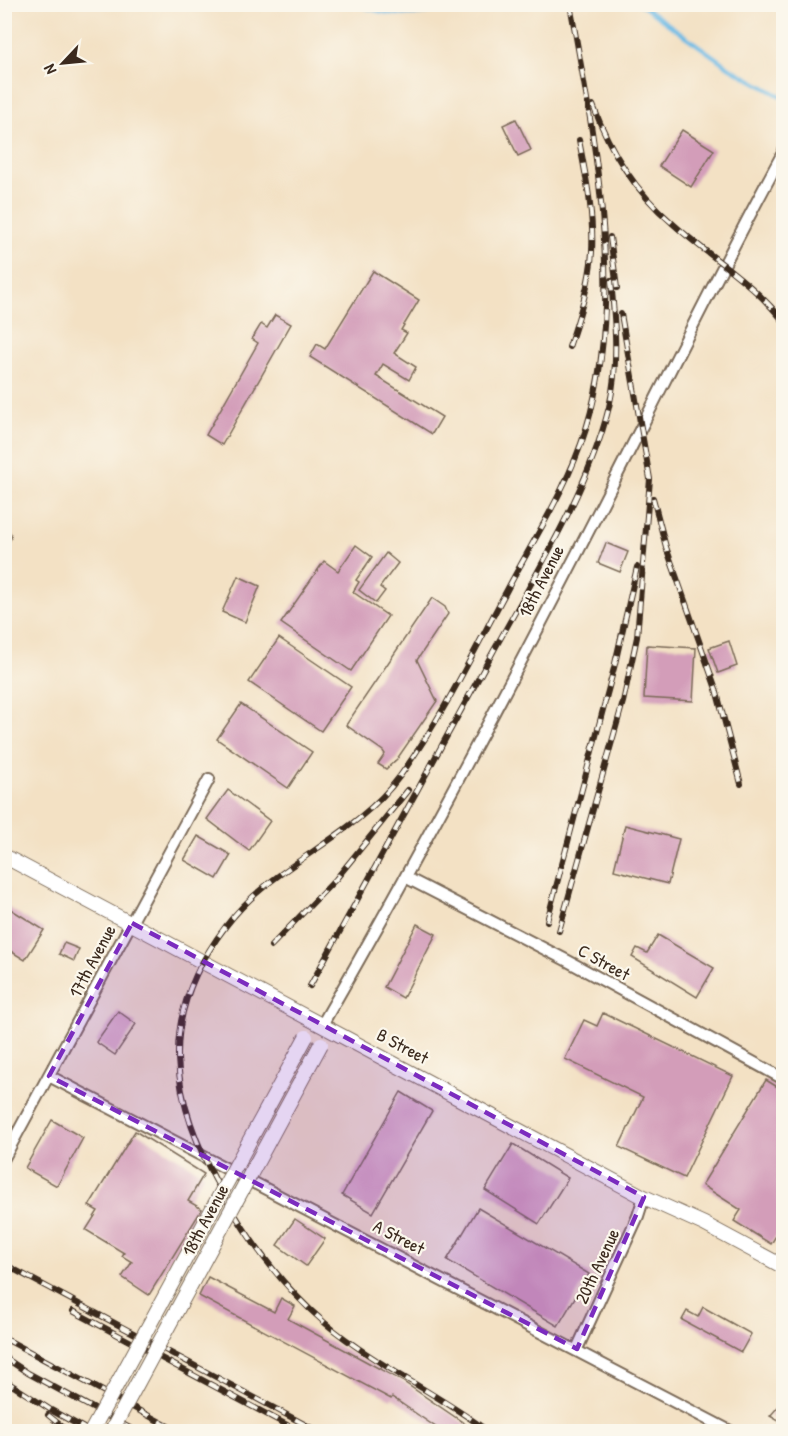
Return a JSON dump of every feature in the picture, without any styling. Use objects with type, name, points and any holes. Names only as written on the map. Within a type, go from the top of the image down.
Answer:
[{"type":"street","name":"18th Avenue","points":[[91,1431],[306,1037],[323,1023],[407,878],[783,151]]},
{"type":"street","name":"17th Avenue","points":[[4,1158],[209,779]]},
{"type":"street","name":"B Street","points":[[4,856],[323,1023],[644,1197],[704,1224],[783,1267]]},
{"type":"street","name":"C Street","points":[[407,878],[566,960],[783,1079]]},
{"type":"street","name":"18th Avenue","points":[[111,1431],[321,1044],[323,1023]]},
{"type":"street","name":"A Street","points":[[49,1076],[577,1348],[732,1431]]},
{"type":"street","name":"20th Avenue","points":[[577,1348],[638,1216],[644,1197]]},
{"type":"lane","points":[[4,1424],[19,1431]]},
{"type":"highlighted area","points":[[132,923],[644,1197],[577,1349],[49,1076]]},
{"type":"building","points":[[516,119],[531,150],[518,156],[503,125]]},
{"type":"building","points":[[682,130],[714,150],[691,187],[659,166]]},
{"type":"building","points":[[373,271],[419,300],[401,330],[407,333],[394,353],[416,367],[409,380],[383,364],[376,376],[442,417],[432,434],[310,357],[317,344],[325,349]]},
{"type":"building","points":[[275,315],[291,324],[222,445],[206,435],[258,343],[252,339],[261,324],[267,328]]},
{"type":"building","points":[[606,543],[628,552],[620,572],[598,563]]},
{"type":"building","points":[[356,545],[372,557],[356,580],[359,582],[353,592],[388,616],[351,671],[281,623],[324,561],[338,571]]},
{"type":"building","points":[[386,553],[398,563],[380,587],[385,591],[376,603],[359,590]]},
{"type":"building","points":[[238,576],[260,586],[245,622],[222,612]]},
{"type":"building","points":[[432,598],[445,607],[448,614],[417,660],[437,701],[397,759],[386,769],[378,764],[385,754],[383,751],[346,725]]},
{"type":"building","points":[[279,638],[351,687],[321,731],[249,682]]},
{"type":"building","points":[[729,641],[737,666],[718,673],[709,648]]},
{"type":"building","points":[[647,645],[696,648],[693,701],[644,698]]},
{"type":"building","points":[[241,704],[312,752],[288,788],[217,739]]},
{"type":"building","points":[[228,790],[270,821],[249,851],[207,819]]},
{"type":"building","points":[[625,825],[679,839],[668,884],[614,870]]},
{"type":"building","points":[[198,836],[231,855],[217,879],[184,860]]},
{"type":"building","points":[[4,905],[44,930],[25,960],[4,947]]},
{"type":"building","points":[[417,924],[436,934],[403,998],[384,987]]},
{"type":"building","points":[[658,935],[714,968],[697,997],[632,957],[637,948],[647,953]]},
{"type":"building","points":[[64,943],[79,949],[74,961],[59,954]]},
{"type":"building","points":[[118,1011],[136,1024],[115,1055],[96,1042]]},
{"type":"building","points":[[603,1013],[733,1076],[684,1178],[619,1147],[643,1097],[565,1059],[584,1020],[597,1026]]},
{"type":"building","points":[[766,1080],[784,1091],[784,1223],[771,1244],[734,1221],[741,1210],[702,1185]]},
{"type":"building","points":[[401,1092],[432,1111],[373,1213],[342,1195]]},
{"type":"building","points":[[52,1120],[83,1138],[57,1186],[25,1168]]},
{"type":"building","points":[[135,1131],[204,1174],[188,1201],[202,1209],[149,1295],[122,1277],[132,1262],[122,1256],[124,1253],[86,1230],[98,1211],[89,1206]]},
{"type":"building","points":[[513,1144],[568,1178],[539,1224],[485,1190]]},
{"type":"building","points":[[478,1208],[589,1274],[558,1326],[447,1260]]},
{"type":"building","points":[[295,1219],[325,1239],[306,1266],[277,1245]]},
{"type":"building","points":[[208,1277],[274,1312],[281,1298],[295,1306],[288,1319],[402,1381],[477,1432],[443,1432],[392,1397],[391,1399],[199,1296]]},
{"type":"building","points":[[703,1307],[751,1334],[741,1352],[682,1320],[687,1311],[698,1317]]},
{"type":"building","points":[[784,1400],[784,1424],[770,1416]]},
{"type":"waterway","points":[[356,4],[395,14],[420,13],[459,4]]},
{"type":"waterway","points":[[640,4],[730,68],[784,98]]},
{"type":"railway","points":[[489,1432],[344,1338],[295,1295],[282,1280],[245,1231],[206,1161],[182,1093],[178,1060],[180,1027],[188,994],[203,960],[226,926],[245,904],[266,885],[360,818],[400,776],[457,685],[550,511],[579,450],[598,378],[604,325],[605,271],[596,162],[570,4]]},
{"type":"railway","points":[[593,105],[615,153],[646,197],[685,234],[758,294],[784,322]]},
{"type":"railway","points":[[569,347],[586,288],[592,252],[591,210],[579,140]]},
{"type":"railway","points":[[610,237],[617,288]]},
{"type":"railway","points":[[310,986],[559,532],[588,469],[609,407],[614,375],[615,328],[611,280]]},
{"type":"railway","points":[[559,931],[623,702],[637,637],[650,479],[621,314]]},
{"type":"railway","points":[[653,498],[666,547],[716,689],[741,784]]},
{"type":"railway","points":[[547,921],[614,668],[637,567]]},
{"type":"railway","points":[[271,946],[336,879],[408,790]]},
{"type":"railway","points":[[4,1264],[319,1432]]},
{"type":"railway","points":[[73,1311],[300,1432]]},
{"type":"railway","points":[[4,1338],[179,1432]]},
{"type":"railway","points":[[4,1357],[28,1373],[137,1432]]},
{"type":"railway","points":[[4,1380],[91,1432]]},
{"type":"railway","points":[[48,1415],[69,1432]]}]
